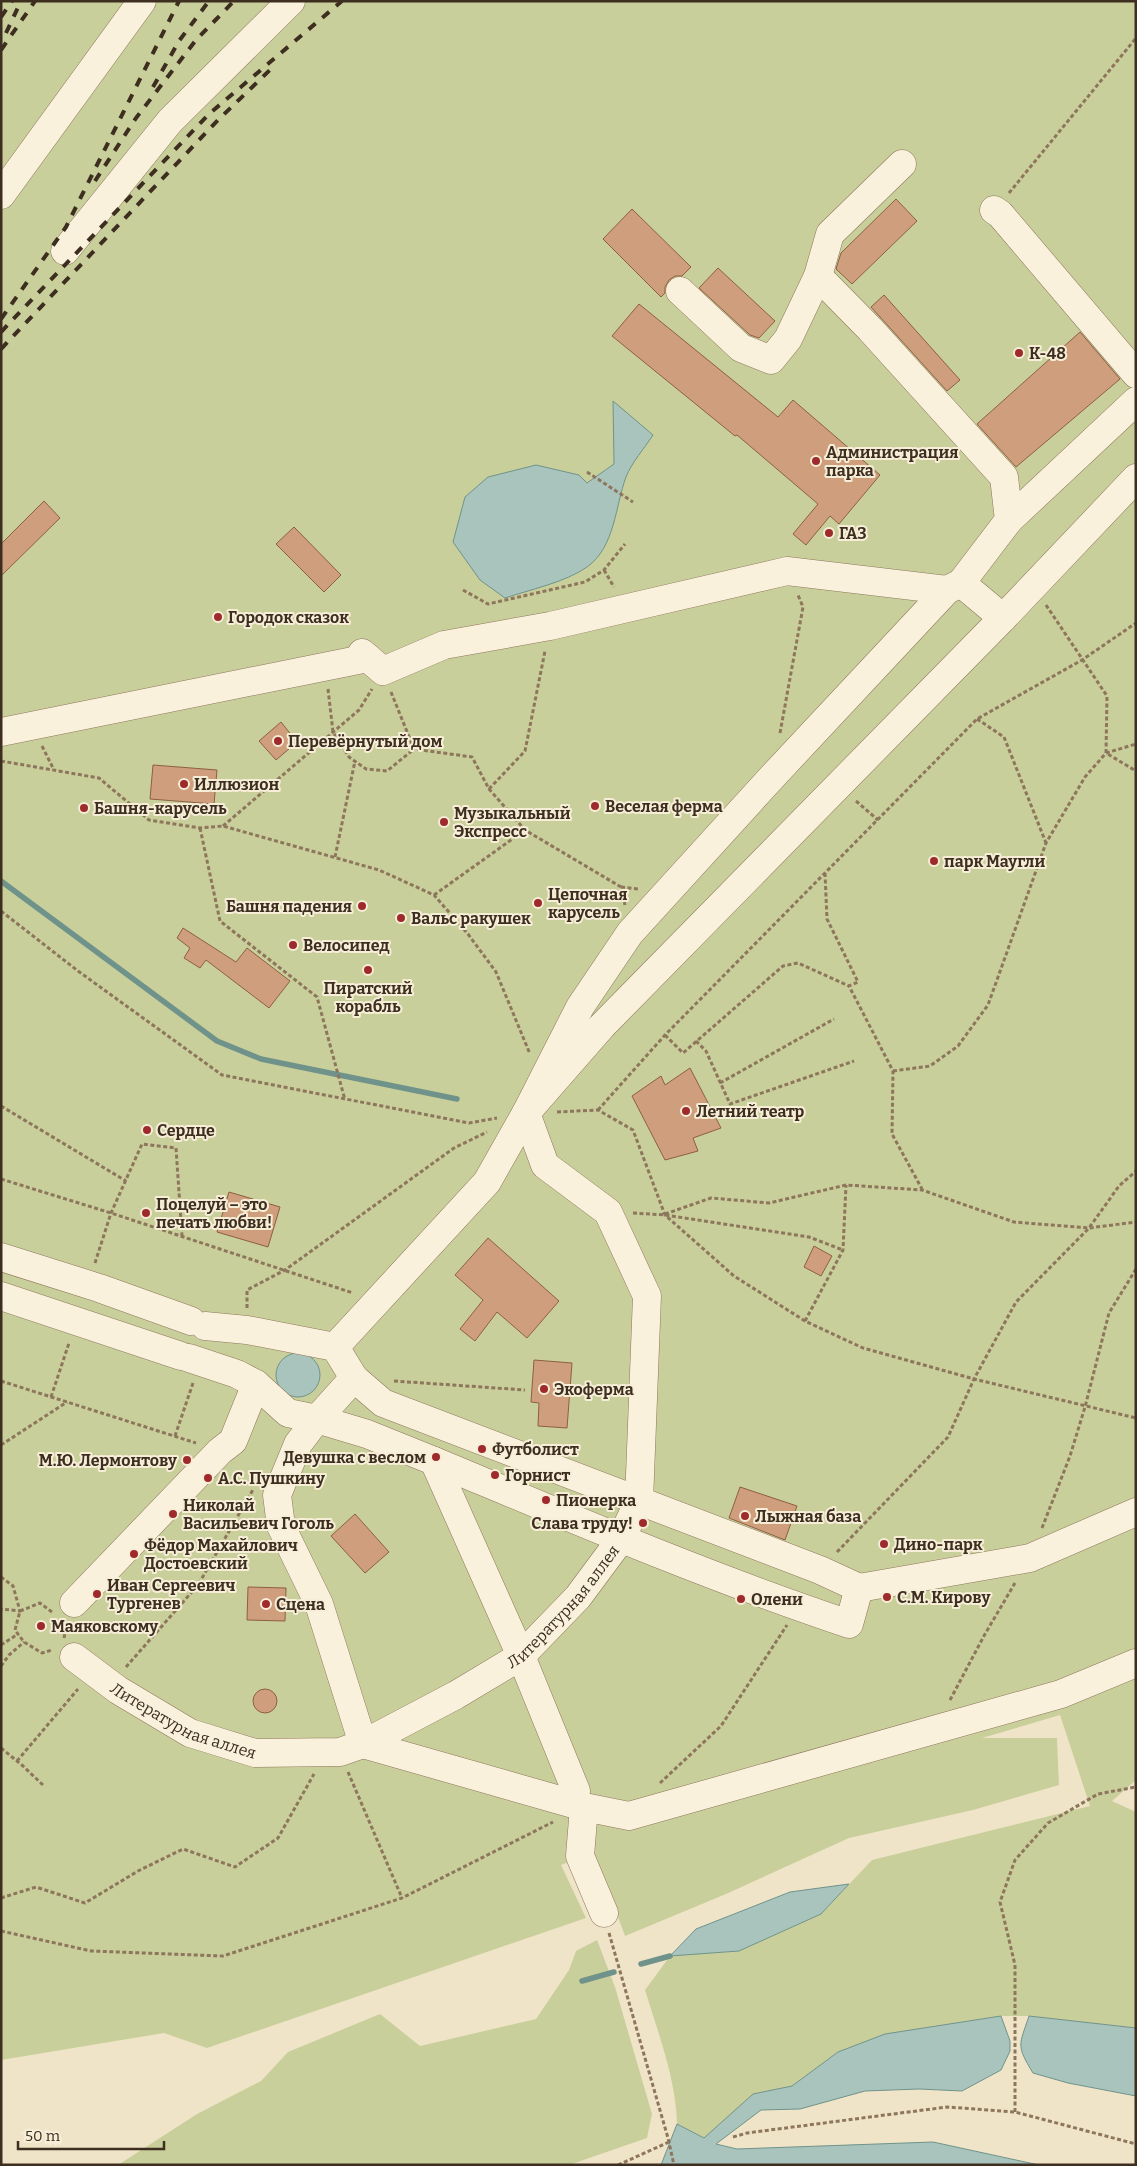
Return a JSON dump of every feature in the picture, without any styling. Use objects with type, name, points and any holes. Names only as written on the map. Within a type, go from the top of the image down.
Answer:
[{"type":"street","points":[[1,195],[142,1]]},
{"type":"street","points":[[65,251],[170,121],[278,6]]},
{"type":"street","points":[[680,291],[741,348],[771,360],[788,339],[818,276],[830,234],[902,164]]},
{"type":"street","points":[[994,210],[1000,214],[1136,374]]},
{"type":"street","points":[[818,276],[870,329],[1004,477],[1009,520]]},
{"type":"street","points":[[335,1347],[487,1182],[526,1113],[580,1007],[630,933],[772,776],[954,586],[1009,520],[1136,401]]},
{"type":"street","points":[[526,1113],[602,1026],[1003,618],[1136,478]]},
{"type":"street","points":[[1,732],[550,626],[787,572],[954,586],[1003,618]]},
{"type":"street","name":"Литературная аллея","points":[[80,1660],[190,1733],[255,1753],[343,1749],[456,1695],[521,1656],[578,1597],[621,1539],[639,1501],[647,1296],[608,1212],[545,1165],[526,1113]]},
{"type":"street","points":[[1,1257],[198,1323],[247,1330],[335,1347],[354,1378],[383,1402],[820,1570],[859,1588],[1030,1558],[1136,1512]]},
{"type":"street","points":[[1,1296],[237,1374],[256,1384],[288,1413],[367,1434],[621,1539],[798,1607],[849,1624],[859,1588]]},
{"type":"street","points":[[354,1378],[316,1419],[298,1444],[278,1495],[281,1526],[319,1604],[343,1749],[580,1799],[628,1816],[1060,1694],[1136,1663]]},
{"type":"street","points":[[74,1603],[220,1450],[233,1441],[256,1384]]},
{"type":"street","points":[[434,1461],[521,1656],[580,1799],[580,1856],[604,1914]]},
{"type":"path","points":[[994,210],[1136,38]]},
{"type":"path","points":[[587,472],[633,502]]},
{"type":"path","points":[[463,590],[488,604],[585,582],[604,570],[625,544]]},
{"type":"path","points":[[779,738],[803,607],[787,572]]},
{"type":"path","points":[[1034,585],[1107,696],[1106,753]]},
{"type":"path","points":[[598,1110],[665,1035],[977,719],[1082,660],[1136,623]]},
{"type":"path","points":[[489,789],[525,751],[550,626]]},
{"type":"path","points":[[223,826],[359,710],[371,661]]},
{"type":"path","points":[[371,661],[414,749]]},
{"type":"path","points":[[327,683],[333,732],[349,757],[366,769],[387,771],[414,749],[472,757],[489,789],[525,830],[621,887],[630,933]]},
{"type":"path","points":[[977,719],[1004,737],[1046,844]]},
{"type":"path","points":[[893,1071],[930,1066],[958,1046],[988,1005],[1046,844],[1085,777],[1106,753],[1136,744]]},
{"type":"path","points":[[1106,753],[1136,771]]},
{"type":"path","points":[[1,761],[99,778],[149,820],[200,828],[223,826],[379,870],[434,895],[468,934],[496,972],[532,1058]]},
{"type":"path","points":[[335,857],[355,761]]},
{"type":"path","points":[[850,796],[878,820]]},
{"type":"path","points":[[200,828],[220,921],[318,997],[345,1100]]},
{"type":"path","points":[[434,895],[525,830]]},
{"type":"path","points":[[825,873],[827,919],[858,982],[849,986]]},
{"type":"path","points":[[1,911],[78,972],[222,1075],[469,1123],[526,1113],[598,1110],[633,1130],[665,1215],[734,1276],[805,1321],[863,1348],[974,1379],[1136,1418]]},
{"type":"path","points":[[665,1035],[683,1053],[783,966],[798,963],[849,986],[893,1071],[892,1134],[922,1190]]},
{"type":"path","points":[[720,1083],[834,1019]]},
{"type":"path","points":[[696,1041],[706,1051],[730,1104],[854,1061]]},
{"type":"path","points":[[1,1106],[126,1181]]},
{"type":"path","points":[[285,1270],[454,1148],[490,1131]]},
{"type":"path","points":[[88,1285],[111,1213],[142,1144],[176,1148],[182,1236]]},
{"type":"path","points":[[820,1570],[948,1437],[974,1379],[1016,1302],[1089,1228],[1119,1186],[1136,1171]]},
{"type":"path","points":[[1,1180],[182,1236],[377,1302]]},
{"type":"path","points":[[665,1215],[711,1198],[769,1203],[846,1185],[922,1190],[1014,1222],[1089,1228],[1136,1222]]},
{"type":"path","points":[[805,1321],[843,1250],[846,1185]]},
{"type":"path","points":[[665,1215],[809,1237],[843,1250]]},
{"type":"path","points":[[1085,1407],[1109,1313],[1136,1269]]},
{"type":"path","points":[[51,1397],[76,1321]]},
{"type":"path","points":[[175,1436],[190,1358]]},
{"type":"path","points":[[1,1380],[220,1450]]},
{"type":"path","points":[[388,1381],[525,1390]]},
{"type":"path","points":[[1,1445],[67,1402]]},
{"type":"path","points":[[17,1761],[80,1660],[198,1585],[255,1485]]},
{"type":"path","points":[[1,1577],[13,1586],[20,1611],[15,1630],[24,1642],[42,1653],[80,1660]]},
{"type":"path","points":[[1,1609],[20,1611],[40,1603],[59,1617],[65,1633],[80,1660]]},
{"type":"path","points":[[654,1788],[721,1726],[798,1607]]},
{"type":"path","points":[[1,1645],[18,1634]]},
{"type":"path","points":[[1,1666],[24,1642]]},
{"type":"path","points":[[1,1748],[44,1786]]},
{"type":"path","points":[[343,1749],[402,1898]]},
{"type":"path","points":[[1,1898],[36,1886],[85,1903],[138,1871],[183,1849],[235,1867],[278,1838],[343,1749]]},
{"type":"path","points":[[1015,2112],[1015,1965],[1000,1902],[1015,1860],[1048,1823],[1098,1794],[1136,1787]]},
{"type":"path","points":[[1,1931],[91,1951],[223,1956],[402,1898],[580,1799]]},
{"type":"path","points":[[604,1914],[670,2144],[674,2165]]},
{"type":"path","points":[[733,2136],[764,2130],[947,2108],[1015,2112],[1136,2144]]},
{"type":"path","points":[[618,2165],[670,2144]]},
{"type":"green space","points":[[1,1],[1136,1],[1136,1780],[1112,1801],[1136,1812],[1136,2028],[1029,2016],[1001,2016],[885,2034],[838,2052],[792,2086],[753,2094],[716,2144],[677,2124],[670,2073],[645,1990],[670,1956],[739,1951],[821,1914],[872,1860],[1090,1806],[1060,1715],[982,1738],[1057,1738],[1059,1785],[973,1810],[849,1838],[726,1894],[625,1936],[594,1852],[561,1865],[586,1918],[207,2048],[164,2033],[1,2060]]},
{"type":"green space","points":[[597,1940],[615,1987],[652,2114],[647,2138],[569,2165],[118,2165],[197,2114],[261,2081],[288,2052],[380,2014],[420,2046],[536,2019],[569,1970],[576,1951]]},
{"type":"water","points":[[613,401],[653,435],[626,477],[613,526],[603,549],[587,567],[569,577],[505,598],[480,580],[453,542],[465,497],[488,477],[536,465],[579,475],[587,483],[614,464]]},
{"type":"water","points":[[298,1353],[310,1357],[316,1363],[320,1375],[316,1387],[310,1393],[298,1397],[286,1393],[280,1387],[276,1375],[280,1363],[286,1357]]},
{"type":"water","points":[[849,1884],[821,1914],[739,1951],[670,1956],[696,1929],[790,1892]]},
{"type":"water","points":[[1001,2016],[1010,2041],[1010,2051],[1001,2070],[962,2091],[919,2089],[865,2091],[800,2109],[761,2110],[716,2144],[737,2149],[933,2142],[1039,2165],[661,2165],[677,2124],[704,2138],[753,2094],[792,2086],[838,2052],[885,2034]]},
{"type":"water","points":[[1029,2016],[1136,2028],[1136,2096],[1068,2083],[1033,2073],[1024,2056],[1021,2045]]},
{"type":"building","points":[[896,199],[917,221],[852,284],[836,269],[841,253]]},
{"type":"building","points":[[632,209],[691,267],[682,276],[675,276],[669,280],[665,287],[665,293],[661,297],[603,239]]},
{"type":"building","points":[[718,268],[775,321],[759,338],[750,335],[699,288]]},
{"type":"building","points":[[884,295],[960,380],[947,391],[871,307]]},
{"type":"building","points":[[639,304],[778,417],[793,400],[880,475],[839,524],[830,516],[806,545],[793,534],[818,504],[737,435],[735,436],[612,336]]},
{"type":"building","points":[[1080,332],[1120,379],[1016,467],[977,424]]},
{"type":"building","points":[[44,501],[60,518],[1,576],[1,544]]},
{"type":"building","points":[[294,527],[341,575],[324,592],[276,544]]},
{"type":"building","name":"Перевёрнутый дом","points":[[281,722],[297,742],[276,760],[259,741]]},
{"type":"building","name":"Иллюзион","points":[[153,765],[217,770],[214,804],[150,799]]},
{"type":"building","points":[[183,928],[236,962],[247,948],[290,981],[269,1008],[206,960],[200,968],[184,958],[190,948],[177,938]]},
{"type":"building","name":"Летний театр","points":[[690,1068],[721,1128],[693,1138],[698,1151],[665,1160],[632,1096],[661,1076],[665,1085]]},
{"type":"building","points":[[229,1192],[280,1207],[268,1247],[217,1232]]},
{"type":"building","points":[[488,1238],[559,1301],[527,1338],[497,1312],[475,1341],[460,1329],[483,1300],[455,1275]]},
{"type":"building","points":[[814,1246],[832,1256],[821,1276],[804,1267]]},
{"type":"building","points":[[534,1360],[572,1363],[567,1428],[538,1426],[539,1403],[531,1402]]},
{"type":"building","points":[[740,1487],[797,1506],[785,1540],[729,1518]]},
{"type":"building","points":[[355,1514],[389,1552],[365,1573],[331,1536]]},
{"type":"building","name":"Сцена","points":[[248,1587],[286,1588],[285,1621],[247,1620]]},
{"type":"building","points":[[265,1689],[273,1693],[277,1701],[273,1709],[265,1713],[257,1709],[253,1701],[257,1693]]},
{"type":"waterway","points":[[1,881],[217,1041],[261,1059],[457,1099]]},
{"type":"waterway","points":[[641,1964],[670,1956]]},
{"type":"waterway","points":[[582,1981],[614,1972]]},
{"type":"railway","points":[[1,17],[12,1]]},
{"type":"railway","points":[[6,33],[21,1]]},
{"type":"railway","points":[[1,50],[35,1]]},
{"type":"railway","points":[[1,319],[66,227],[179,1]]},
{"type":"railway","points":[[153,87],[179,41],[209,1]]},
{"type":"railway","points":[[95,181],[136,118],[196,40],[234,1]]},
{"type":"railway","points":[[1,332],[209,114],[342,1]]},
{"type":"railway","points":[[1,349],[218,120],[273,67]]},
{"type":"place","name":"К-48","points":[[1019,353]]},
{"type":"place","name":"Администрация парка","points":[[816,461]]},
{"type":"place","name":"ГАЗ","points":[[829,533]]},
{"type":"place","name":"Городок сказок","points":[[218,617]]},
{"type":"place","name":"Перевёрнутый дом","points":[[278,741]]},
{"type":"place","name":"Иллюзион","points":[[184,784]]},
{"type":"place","name":"Веселая ферма","points":[[595,806]]},
{"type":"place","name":"Башня-карусель","points":[[84,808]]},
{"type":"place","name":"Музыкальный Экспресс","points":[[444,822]]},
{"type":"place","name":"парк Маугли","points":[[934,861]]},
{"type":"place","name":"Цепочная карусель","points":[[538,903]]},
{"type":"place","name":"Башня падения","points":[[362,906]]},
{"type":"place","name":"Вальс ракушек","points":[[401,918]]},
{"type":"place","name":"Велосипед","points":[[293,945]]},
{"type":"place","name":"Пиратский корабль","points":[[368,970]]},
{"type":"place","name":"Летний театр","points":[[686,1111]]},
{"type":"place","name":"Сердце","points":[[147,1130]]},
{"type":"place","name":"Поцелуй – это печать любви!","points":[[146,1213]]},
{"type":"place","name":"Экоферма","points":[[544,1389]]},
{"type":"place","name":"Футболист","points":[[482,1449]]},
{"type":"place","name":"Девушка с веслом","points":[[436,1457]]},
{"type":"place","name":"М.Ю. Лермонтову","points":[[187,1460]]},
{"type":"place","name":"Горнист","points":[[495,1475]]},
{"type":"place","name":"А.С. Пушкину","points":[[208,1478]]},
{"type":"place","name":"Пионерка","points":[[546,1500]]},
{"type":"place","name":"Николай Васильевич Гоголь","points":[[173,1514]]},
{"type":"place","name":"Лыжная база","points":[[745,1516]]},
{"type":"place","name":"Слава труду!","points":[[643,1523]]},
{"type":"place","name":"Дино-парк","points":[[884,1544]]},
{"type":"place","name":"Фёдор Махайлович Достоевский","points":[[134,1554]]},
{"type":"place","name":"Иван Сергеевич Тургенев","points":[[97,1594]]},
{"type":"place","name":"С.М. Кирову","points":[[887,1597]]},
{"type":"place","name":"Олени","points":[[741,1599]]},
{"type":"place","name":"Сцена","points":[[266,1604]]},
{"type":"place","name":"Маяковскому","points":[[41,1626]]}]
